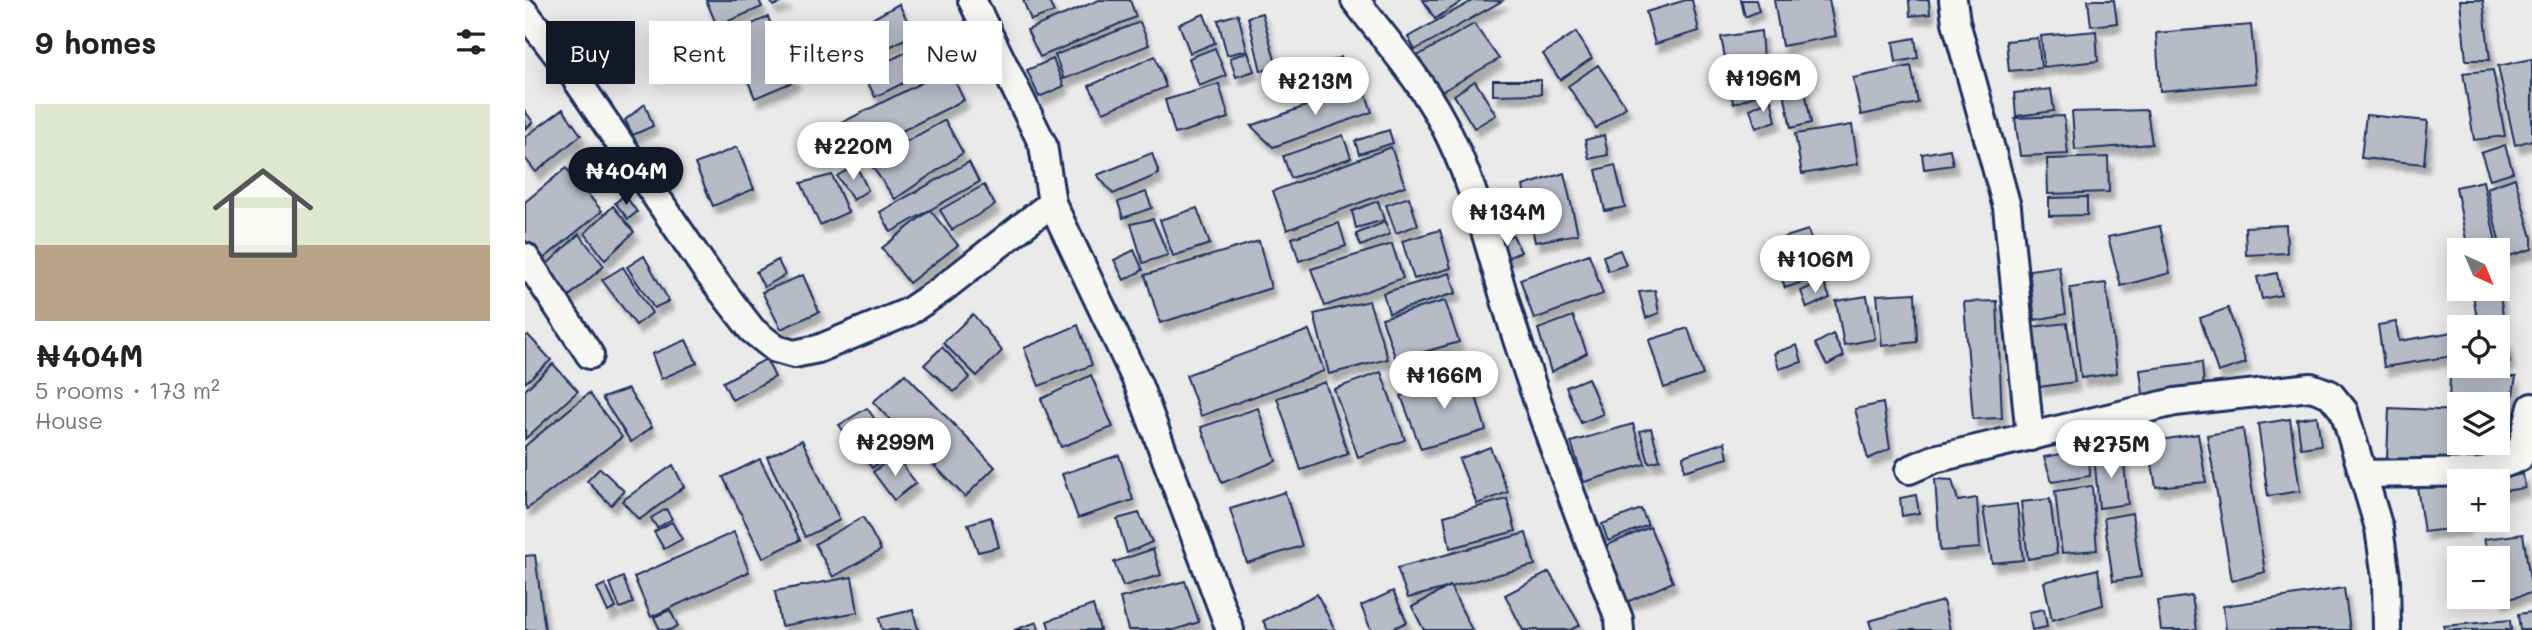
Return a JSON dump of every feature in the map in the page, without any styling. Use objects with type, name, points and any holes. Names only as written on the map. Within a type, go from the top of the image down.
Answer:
[{"type":"street","points":[[972,0],[1043,145],[1052,203],[1137,384],[1230,630]]},
{"type":"street","points":[[1355,0],[1420,85],[1451,138],[1472,192],[1514,332],[1577,512],[1619,619],[1620,630]]},
{"type":"street","points":[[1953,0],[2007,206],[2030,437]]},
{"type":"street","points":[[525,13],[574,76],[706,270],[753,330],[776,349],[794,354],[818,349],[908,312],[941,290],[1052,203]]},
{"type":"street","points":[[525,257],[590,355]]},
{"type":"street","points":[[1909,470],[1934,459],[2175,402],[2311,387],[2330,394],[2344,411],[2379,528],[2386,578],[2387,630]]},
{"type":"street","points":[[2363,474],[2481,472],[2519,458],[2532,407]]},
{"type":"building","points":[[706,0],[759,0],[762,7],[729,21],[715,21]]},
{"type":"building","points":[[770,0],[787,0],[773,6]]},
{"type":"building","points":[[1023,0],[1048,0],[1054,12],[1031,20]]},
{"type":"building","points":[[1099,0],[1130,0],[1136,17],[1040,57],[1027,30]]},
{"type":"building","points":[[1423,0],[1464,0],[1435,19]]},
{"type":"building","points":[[1474,0],[1502,1],[1415,50],[1408,37]]},
{"type":"building","points":[[1692,0],[1699,31],[1655,44],[1646,12]]},
{"type":"building","points":[[1741,0],[1756,0],[1759,11],[1745,17]]},
{"type":"building","points":[[1774,0],[1829,0],[1836,36],[1782,46]]},
{"type":"building","points":[[1909,0],[1929,0],[1930,14],[1910,16]]},
{"type":"building","points":[[2088,0],[2114,0],[2117,23],[2091,26]]},
{"type":"building","points":[[2460,0],[2483,0],[2490,60],[2466,60]]},
{"type":"building","points":[[899,4],[908,21],[903,21],[903,40],[889,47],[889,21],[868,21]]},
{"type":"building","points":[[1262,13],[1277,67],[1261,71],[1248,17]]},
{"type":"building","points":[[1204,14],[1215,43],[1190,53],[1179,24]]},
{"type":"building","points":[[1238,14],[1247,50],[1227,55],[1218,20]]},
{"type":"building","points":[[768,17],[770,21],[765,21],[765,84],[788,84],[755,98],[749,84],[751,24]]},
{"type":"building","points":[[1140,22],[1149,45],[1064,79],[1055,55]]},
{"type":"building","points":[[1474,24],[1499,59],[1439,93],[1414,58]]},
{"type":"building","points":[[2251,25],[2256,83],[2160,91],[2156,33]]},
{"type":"building","points":[[1761,31],[1763,59],[1726,63],[1721,37]]},
{"type":"building","points":[[2096,31],[2098,61],[2044,67],[2041,36]]},
{"type":"building","points":[[1576,32],[1592,58],[1560,80],[1543,54]]},
{"type":"building","points":[[1915,38],[1918,58],[1896,62],[1893,42]]},
{"type":"building","points":[[2038,38],[2041,68],[2009,71],[2006,41]]},
{"type":"building","points":[[1215,48],[1226,76],[1199,86],[1189,58]]},
{"type":"building","points":[[1248,52],[1254,71],[1236,77],[1230,58]]},
{"type":"building","points":[[903,54],[903,83],[875,97],[868,84],[889,84],[889,60]]},
{"type":"building","points":[[1155,56],[1166,87],[1103,112],[1089,86]]},
{"type":"building","points":[[1341,57],[1350,79],[1309,96],[1300,74]]},
{"type":"building","points":[[1799,58],[1811,123],[1791,128],[1778,62]]},
{"type":"building","points":[[1053,59],[1064,86],[1039,97],[1027,70]]},
{"type":"building","points":[[2532,59],[2532,140],[2515,145],[2498,66]]},
{"type":"building","points":[[1598,65],[1626,107],[1596,128],[1568,86]]},
{"type":"building","points":[[1911,66],[1918,103],[1861,115],[1853,78]]},
{"type":"building","points":[[1760,68],[1767,91],[1734,104],[1725,81]]},
{"type":"building","points":[[2493,70],[2505,136],[2474,140],[2463,73]]},
{"type":"building","points":[[1493,80],[1541,80],[1541,94],[1493,95]]},
{"type":"building","points":[[1475,81],[1496,115],[1474,128],[1454,95]]},
{"type":"building","points":[[919,84],[956,84],[964,100],[852,156],[837,125]]},
{"type":"building","points":[[1219,84],[1229,118],[1175,134],[1165,100]]},
{"type":"building","points":[[1363,85],[1372,112],[1273,147],[1251,126]]},
{"type":"building","points":[[2051,89],[2054,111],[2016,116],[2014,93]]},
{"type":"building","points":[[1771,99],[1776,121],[1756,128],[1750,109]]},
{"type":"building","points":[[645,104],[653,126],[633,135],[625,120]]},
{"type":"building","points":[[563,109],[581,135],[536,172],[525,158],[525,137]]},
{"type":"building","points":[[2147,110],[2152,144],[2075,150],[2072,112]]},
{"type":"building","points":[[525,111],[533,122],[525,129]]},
{"type":"building","points":[[2366,115],[2428,121],[2424,164],[2361,158]]},
{"type":"building","points":[[2064,116],[2068,154],[2020,156],[2015,118]]},
{"type":"building","points":[[945,120],[963,153],[895,199],[869,162]]},
{"type":"building","points":[[1852,125],[1858,164],[1802,174],[1795,134]]},
{"type":"building","points":[[1389,130],[1393,143],[1359,154],[1355,141]]},
{"type":"building","points":[[1343,135],[1351,158],[1291,178],[1283,156]]},
{"type":"building","points":[[1604,135],[1608,155],[1589,159],[1585,140]]},
{"type":"building","points":[[2505,145],[2513,172],[2490,179],[2481,153]]},
{"type":"building","points":[[737,147],[754,189],[713,206],[695,164]]},
{"type":"building","points":[[1391,147],[1405,186],[1287,230],[1273,191]]},
{"type":"building","points":[[1950,149],[1953,165],[1924,169],[1922,154]]},
{"type":"building","points":[[1152,153],[1159,174],[1113,194],[1097,175]]},
{"type":"building","points":[[2108,157],[2109,192],[2048,194],[2047,159]]},
{"type":"building","points":[[969,162],[979,182],[891,232],[880,212]]},
{"type":"building","points":[[856,165],[868,190],[853,200],[837,176]]},
{"type":"building","points":[[1615,165],[1625,207],[1605,211],[1596,170]]},
{"type":"building","points":[[566,168],[602,211],[542,260],[525,240],[525,202]]},
{"type":"building","points":[[1564,173],[1578,234],[1535,242],[1523,186]]},
{"type":"building","points":[[832,175],[848,212],[820,225],[801,183]]},
{"type":"building","points":[[2515,178],[2532,238],[2532,249],[2510,256],[2510,238],[2498,238],[2487,188]]},
{"type":"building","points":[[2483,181],[2495,238],[2466,238],[2456,187]]},
{"type":"building","points":[[984,185],[995,205],[952,230],[940,210]]},
{"type":"building","points":[[1146,192],[1152,208],[1123,218],[1118,202]]},
{"type":"building","points":[[625,195],[637,212],[628,219],[615,203]]},
{"type":"building","points":[[1409,197],[1418,225],[1396,233],[1386,205]]},
{"type":"building","points":[[2087,197],[2087,215],[2049,216],[2049,198]]},
{"type":"building","points":[[1378,201],[1384,220],[1356,228],[1352,211]]},
{"type":"building","points":[[613,206],[634,232],[605,260],[585,233]]},
{"type":"building","points":[[1197,208],[1210,244],[1173,256],[1160,220]]},
{"type":"building","points":[[930,210],[958,245],[909,283],[882,248]]},
{"type":"building","points":[[1153,219],[1168,255],[1143,263],[1131,224]]},
{"type":"building","points":[[1385,222],[1390,234],[1361,246],[1356,234]]},
{"type":"building","points":[[1339,223],[1346,246],[1299,261],[1292,238]]},
{"type":"building","points":[[2286,225],[2287,253],[2246,255],[2245,227]]},
{"type":"building","points":[[2160,226],[2170,273],[2121,286],[2108,237]]},
{"type":"building","points":[[1440,230],[1451,268],[1414,279],[1402,241]]},
{"type":"building","points":[[1808,230],[1823,275],[1785,288],[1770,242]]},
{"type":"building","points":[[579,234],[604,266],[568,297],[542,269]]},
{"type":"building","points":[[1513,235],[1521,252],[1500,261],[1492,244]]},
{"type":"building","points":[[1259,241],[1271,288],[1160,323],[1145,275]]},
{"type":"building","points":[[1392,244],[1403,278],[1325,306],[1311,269]]},
{"type":"building","points":[[1134,250],[1143,270],[1124,280],[1114,260]]},
{"type":"building","points":[[1620,250],[1626,265],[1608,271],[1603,256]]},
{"type":"building","points":[[1589,254],[1603,294],[1534,319],[1520,279]]},
{"type":"building","points":[[644,256],[669,301],[654,308],[627,267]]},
{"type":"building","points":[[778,260],[785,275],[764,287],[756,272]]},
{"type":"building","points":[[2059,266],[2066,314],[2035,320],[2029,270]]},
{"type":"building","points":[[623,267],[652,313],[636,325],[602,280]]},
{"type":"building","points":[[1450,273],[1456,293],[1389,313],[1383,293]]},
{"type":"building","points":[[2277,273],[2281,295],[2262,299],[2257,277]]},
{"type":"building","points":[[803,275],[819,312],[781,329],[762,292]]},
{"type":"building","points":[[1823,281],[1830,298],[1807,308],[1801,291]]},
{"type":"building","points":[[2106,283],[2117,373],[2081,378],[2070,288]]},
{"type":"building","points":[[1655,290],[1659,313],[1646,318],[1639,292]]},
{"type":"building","points":[[1915,293],[1917,342],[1882,346],[1877,295]]},
{"type":"building","points":[[1867,296],[1875,339],[1844,345],[1836,301]]},
{"type":"building","points":[[1369,301],[1388,359],[1329,374],[1314,314]]},
{"type":"building","points":[[1445,301],[1459,342],[1396,360],[1382,318]]},
{"type":"building","points":[[1997,301],[2002,418],[1973,419],[1964,302]]},
{"type":"building","points":[[2474,301],[2501,301],[2503,315],[2476,315]]},
{"type":"building","points":[[2228,308],[2246,363],[2218,372],[2200,318]]},
{"type":"building","points":[[973,314],[1002,351],[977,376],[943,343]]},
{"type":"building","points":[[1573,316],[1587,353],[1551,372],[1538,329]]},
{"type":"building","points":[[2396,322],[2399,341],[2447,333],[2447,357],[2384,367],[2378,325]]},
{"type":"building","points":[[2067,323],[2075,382],[2039,387],[2032,327]]},
{"type":"building","points":[[1078,325],[1092,365],[1039,386],[1024,348]]},
{"type":"building","points":[[1688,328],[1703,375],[1664,388],[1649,340]]},
{"type":"building","points":[[1309,330],[1324,371],[1201,416],[1186,375]]},
{"type":"building","points":[[1833,334],[1844,356],[1827,365],[1815,344]]},
{"type":"building","points":[[528,335],[551,360],[525,383],[525,337]]},
{"type":"building","points":[[686,340],[697,363],[661,379],[652,354]]},
{"type":"building","points":[[1797,345],[1802,362],[1779,369],[1774,353]]},
{"type":"building","points":[[942,347],[970,377],[954,392],[924,365]]},
{"type":"building","points":[[766,359],[775,377],[732,400],[723,382]]},
{"type":"building","points":[[2202,362],[2204,387],[2143,394],[2140,370]]},
{"type":"building","points":[[553,364],[578,391],[525,439],[525,390]]},
{"type":"building","points":[[1468,370],[1486,430],[1421,449],[1401,396]]},
{"type":"building","points":[[1381,372],[1405,440],[1358,457],[1334,389]]},
{"type":"building","points":[[905,374],[995,467],[965,497],[873,402]]},
{"type":"building","points":[[1091,375],[1113,427],[1061,447],[1041,399]]},
{"type":"building","points":[[2516,377],[2511,405],[2510,392],[2449,392],[2450,378]]},
{"type":"building","points":[[1588,378],[1603,414],[1581,423],[1566,387]]},
{"type":"building","points":[[1325,382],[1348,454],[1301,470],[1277,398]]},
{"type":"building","points":[[628,389],[652,427],[631,442],[602,398]]},
{"type":"building","points":[[589,393],[622,437],[527,509],[525,446]]},
{"type":"building","points":[[1883,403],[1890,449],[1868,459],[1855,409]]},
{"type":"building","points":[[867,408],[896,449],[872,468],[839,425]]},
{"type":"building","points":[[1258,408],[1276,461],[1222,483],[1201,427]]},
{"type":"building","points":[[2389,408],[2447,410],[2447,455],[2494,455],[2494,463],[2387,459]]},
{"type":"building","points":[[2317,416],[2321,445],[2301,448],[2297,419]]},
{"type":"building","points":[[2290,419],[2300,491],[2268,496],[2258,424]]},
{"type":"building","points":[[1633,424],[1645,464],[1584,482],[1571,442]]},
{"type":"building","points":[[1651,428],[1660,460],[1649,463],[1640,431]]},
{"type":"building","points":[[2243,429],[2265,572],[2232,581],[2207,435]]},
{"type":"building","points":[[2198,434],[2206,482],[2156,487],[2148,442]]},
{"type":"building","points":[[802,440],[840,520],[805,537],[767,457]]},
{"type":"building","points":[[1725,442],[1728,458],[1684,471],[1683,456]]},
{"type":"building","points":[[1490,447],[1508,492],[1477,504],[1459,459]]},
{"type":"building","points":[[2089,449],[2090,476],[2052,482],[2044,457]]},
{"type":"building","points":[[2123,453],[2128,504],[2099,508],[2094,456]]},
{"type":"building","points":[[895,455],[916,483],[894,500],[873,472]]},
{"type":"building","points":[[1119,455],[1133,500],[1078,518],[1062,474]]},
{"type":"building","points":[[760,459],[800,540],[763,558],[723,477]]},
{"type":"building","points":[[673,465],[684,487],[639,520],[622,501]]},
{"type":"building","points":[[600,468],[624,491],[611,505],[587,481]]},
{"type":"building","points":[[2523,474],[2525,488],[2510,490],[2510,476]]},
{"type":"building","points":[[1935,479],[1952,480],[1958,501],[1977,498],[1980,548],[1940,551]]},
{"type":"building","points":[[2447,485],[2447,529],[2424,532],[2417,487]]},
{"type":"building","points":[[2092,486],[2097,550],[2062,553],[2055,491]]},
{"type":"building","points":[[1285,492],[1302,546],[1247,563],[1230,509]]},
{"type":"building","points":[[1916,495],[1919,513],[1902,516],[1900,498]]},
{"type":"building","points":[[1507,499],[1516,531],[1450,548],[1444,516]]},
{"type":"building","points":[[2050,499],[2057,554],[2028,559],[2021,502]]},
{"type":"building","points":[[2017,504],[2023,560],[1992,563],[1983,508]]},
{"type":"building","points":[[666,509],[672,519],[657,528],[651,518]]},
{"type":"building","points":[[1641,509],[1648,525],[1608,541],[1602,524]]},
{"type":"building","points":[[1139,513],[1152,542],[1127,553],[1117,519]]},
{"type":"building","points":[[2132,513],[2141,577],[2113,581],[2104,518]]},
{"type":"building","points":[[863,517],[881,550],[833,577],[815,544]]},
{"type":"building","points":[[991,517],[999,547],[978,552],[968,524]]},
{"type":"building","points":[[672,522],[682,539],[664,549],[654,532]]},
{"type":"building","points":[[1650,527],[1673,582],[1627,602],[1605,546]]},
{"type":"building","points":[[734,532],[749,572],[651,617],[634,577]]},
{"type":"building","points":[[1526,533],[1535,565],[1408,598],[1397,568]]},
{"type":"building","points":[[2523,534],[2532,593],[2510,598],[2510,546],[2486,546],[2484,539]]},
{"type":"building","points":[[1153,549],[1161,575],[1123,586],[1114,562]]},
{"type":"building","points":[[535,555],[545,630],[525,630],[525,556]]},
{"type":"building","points":[[2098,569],[2103,605],[2052,620],[2044,582]]},
{"type":"building","points":[[1549,572],[1580,625],[1570,630],[1523,630],[1505,595]]},
{"type":"building","points":[[623,577],[633,603],[620,608],[610,583]]},
{"type":"building","points":[[852,577],[858,612],[781,626],[775,591]]},
{"type":"building","points":[[1185,581],[1199,622],[1174,630],[1128,630],[1120,598]]},
{"type":"building","points":[[605,584],[616,608],[608,612],[597,588]]},
{"type":"building","points":[[1450,586],[1472,630],[1424,630],[1412,607]]},
{"type":"building","points":[[2344,588],[2350,630],[2226,630],[2223,606]]},
{"type":"building","points":[[1393,591],[1407,622],[1390,630],[1371,630],[1361,606]]},
{"type":"building","points":[[1317,594],[1335,630],[1268,630],[1263,621]]},
{"type":"building","points":[[2192,596],[2197,630],[2161,630],[2157,601]]},
{"type":"building","points":[[1943,601],[1950,630],[1872,630],[1869,621]]},
{"type":"building","points":[[1093,605],[1100,630],[1050,630],[1047,621]]},
{"type":"building","points":[[2044,609],[2047,627],[2032,630],[2029,612]]},
{"type":"building","points":[[670,610],[678,626],[670,630],[660,630],[654,617]]},
{"type":"building","points":[[913,610],[918,630],[882,630],[879,618]]},
{"type":"building","points":[[2532,612],[2532,630],[2520,630],[2518,614]]},
{"type":"building","points":[[2510,620],[2511,630],[2444,630],[2444,626]]},
{"type":"building","points":[[1037,622],[1039,630],[1014,630]]}]
